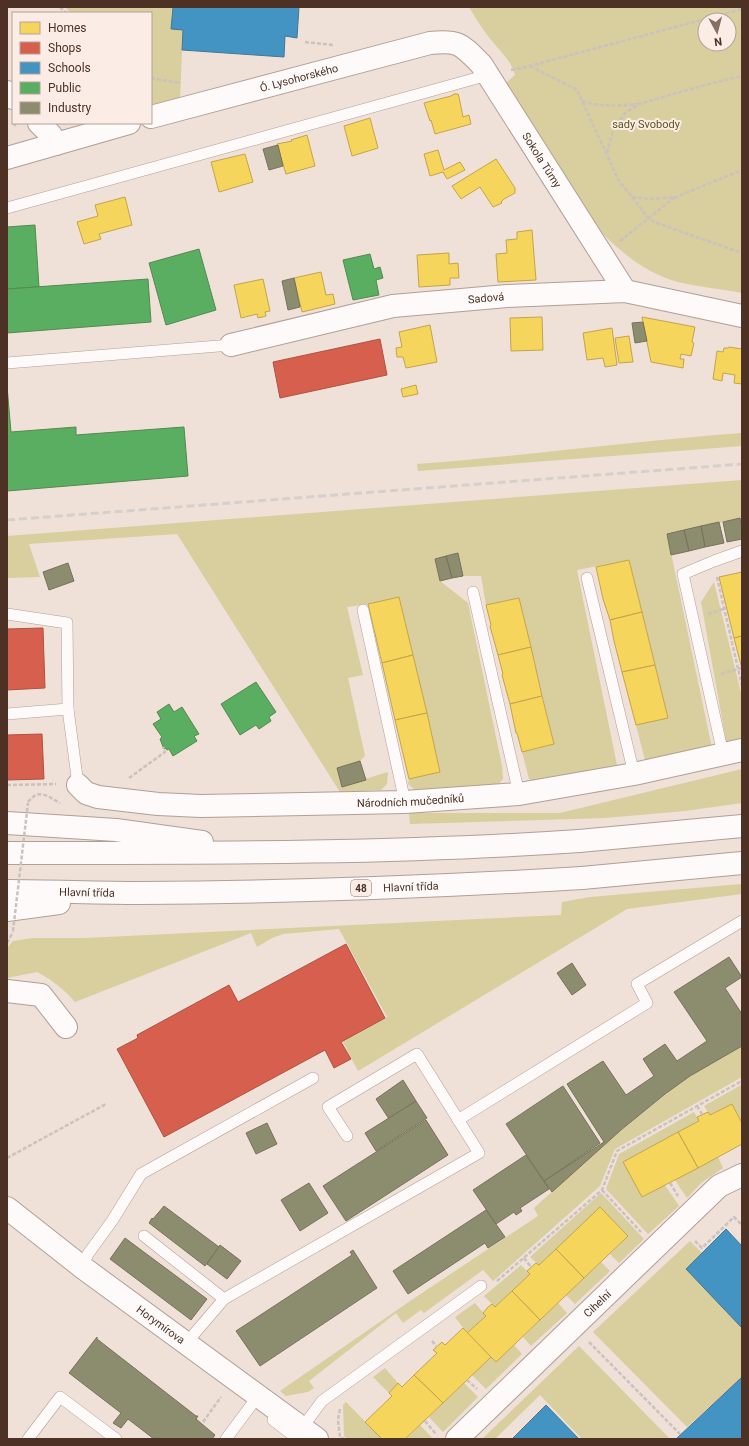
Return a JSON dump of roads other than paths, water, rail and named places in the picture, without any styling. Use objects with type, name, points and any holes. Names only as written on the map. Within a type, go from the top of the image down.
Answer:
[{"type":"main road","name":"Sokola Tůmy","points":[[447,41],[463,46],[481,64],[625,291]]},
{"type":"main road","name":"Ó. Lysohorského","points":[[152,117],[430,43],[447,41]]},
{"type":"main road","points":[[40,124],[51,135],[56,144]]},
{"type":"main road","points":[[7,158],[126,124]]},
{"type":"main road","name":"Sadová","points":[[231,345],[393,306],[507,296],[625,291],[742,316]]},
{"type":"main road","name":"Národních mučedníků","points":[[78,785],[86,793],[98,798],[201,806],[405,802],[518,794],[634,774],[733,752]]},
{"type":"main road","points":[[7,823],[116,830],[286,853]]},
{"type":"main road","points":[[7,853],[286,853],[433,850],[579,841],[742,826]]},
{"type":"main road","name":"Hlavní třída","points":[[7,891],[139,893],[288,891],[449,886],[582,878],[742,863]]},
{"type":"main road","name":"48","points":[[7,910],[139,893]]},
{"type":"main road","points":[[7,991],[41,994],[66,1027]]},
{"type":"main road","name":"Cihelní","points":[[448,1438],[719,1186],[742,1175]]},
{"type":"main road","name":"Horymírova","points":[[7,1208],[82,1267],[235,1379],[255,1400],[305,1435]]},
{"type":"lane","points":[[7,208],[488,75]]},
{"type":"lane","points":[[7,363],[231,345]]},
{"type":"lane","points":[[733,752],[683,574],[742,551]]},
{"type":"lane","points":[[587,578],[634,774]]},
{"type":"lane","points":[[472,592],[518,794]]},
{"type":"lane","points":[[362,610],[405,802]]},
{"type":"lane","points":[[7,614],[67,624],[68,709],[78,785]]},
{"type":"lane","points":[[7,714],[68,709]]},
{"type":"lane","points":[[458,1120],[647,1003],[637,984],[742,921]]},
{"type":"lane","points":[[188,1344],[194,1334],[224,1299],[479,1153],[417,1054],[328,1107],[347,1136]]},
{"type":"lane","points":[[82,1267],[88,1254],[112,1221],[141,1174],[313,1078]]},
{"type":"lane","points":[[144,1236],[224,1299]]},
{"type":"lane","points":[[305,1435],[322,1400],[481,1286]]},
{"type":"lane","points":[[28,1439],[60,1397],[116,1439]]},
{"type":"lane","points":[[226,1439],[255,1400]]},
{"type":"railway","points":[[7,520],[742,464]]},
{"type":"park label","name":"sady Svobody","points":[[646,124]]}]
